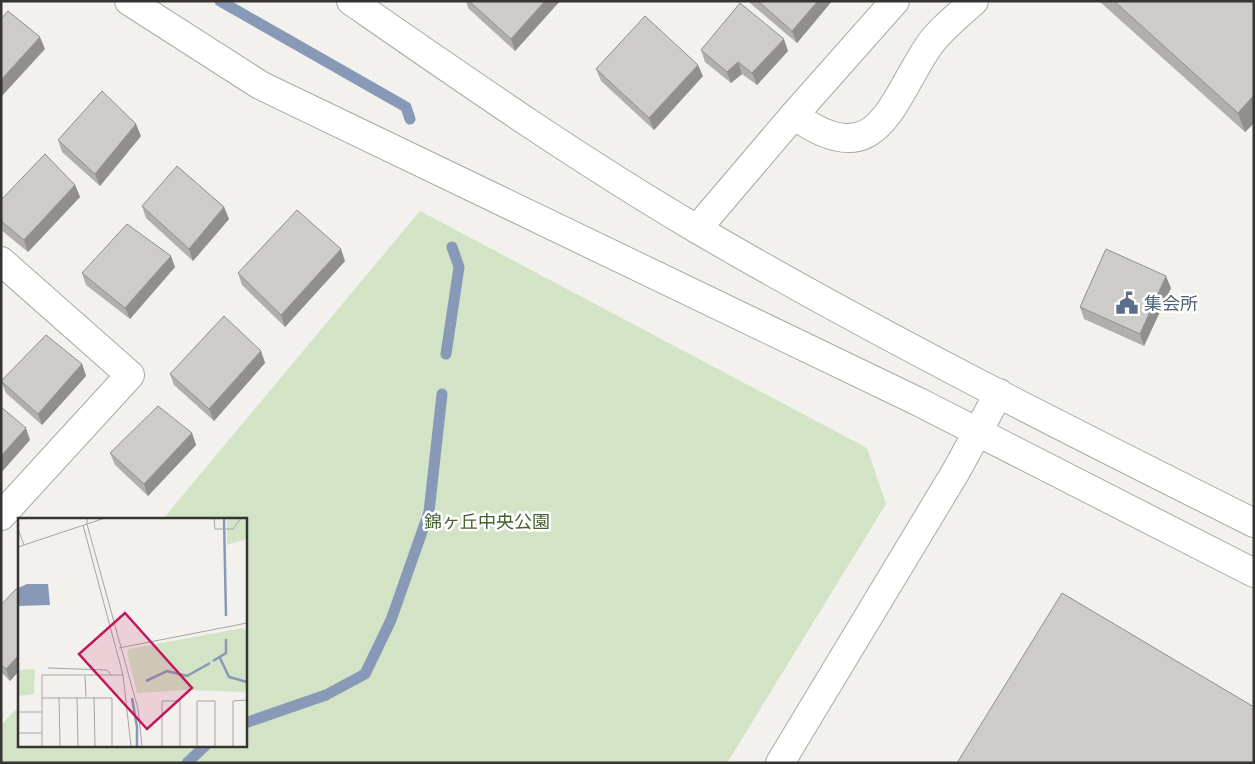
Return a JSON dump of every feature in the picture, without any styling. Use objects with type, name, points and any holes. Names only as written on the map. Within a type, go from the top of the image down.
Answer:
[{"type":"street","points":[[129,1],[260,85],[666,279],[979,433],[1254,573]]},
{"type":"street","points":[[351,1],[510,112],[697,229],[999,393],[1254,523]]},
{"type":"street","points":[[697,229],[894,1]]},
{"type":"street","points":[[794,115],[810,127],[829,136],[857,137],[881,125],[900,98],[929,45],[974,1]]},
{"type":"street","points":[[1,260],[130,375],[1,516]]},
{"type":"street","points":[[780,763],[979,433],[999,393]]},
{"type":"green space","name":"錦ヶ丘中央公園","points":[[420,211],[867,448],[886,504],[727,763],[1,763],[1,725],[18,707],[18,746],[246,746],[246,518],[164,518]]},
{"type":"building","points":[[469,1],[545,1],[511,39]]},
{"type":"building","points":[[758,1],[818,1],[792,31]]},
{"type":"building","points":[[1114,1],[1254,1],[1254,95],[1238,113]]},
{"type":"building","points":[[740,3],[784,39],[752,73],[738,62],[727,72],[701,50]]},
{"type":"building","points":[[8,11],[40,37],[1,80],[1,19]]},
{"type":"building","points":[[645,16],[698,65],[649,118],[596,69]]},
{"type":"building","points":[[102,91],[136,124],[95,174],[58,140]]},
{"type":"building","points":[[45,154],[75,185],[24,240],[1,221],[1,200]]},
{"type":"building","points":[[177,166],[224,207],[189,249],[142,206]]},
{"type":"building","points":[[297,210],[341,249],[281,315],[238,273]]},
{"type":"building","points":[[127,224],[171,256],[125,308],[82,273]]},
{"type":"building","name":"集会所","points":[[1106,249],[1166,276],[1140,334],[1080,307]]},
{"type":"building","points":[[224,316],[261,351],[209,409],[170,374]]},
{"type":"building","points":[[46,335],[82,364],[38,414],[1,381]]},
{"type":"building","points":[[158,406],[192,433],[144,484],[110,453]]},
{"type":"building","points":[[1,407],[26,428],[1,456]]},
{"type":"building","points":[[16,589],[18,590],[18,656],[6,669],[1,665],[1,605]]},
{"type":"building","points":[[1062,593],[1254,707],[1254,763],[957,763]]},
{"type":"waterway","points":[[220,1],[406,107],[410,119]]},
{"type":"waterway","points":[[446,354],[459,267],[452,247]]},
{"type":"waterway","points":[[246,723],[326,695],[365,674],[391,620],[429,512],[442,394]]},
{"type":"waterway","points":[[187,763],[205,746]]},
{"type":"place","name":"集会所","points":[[1127,303]]}]
